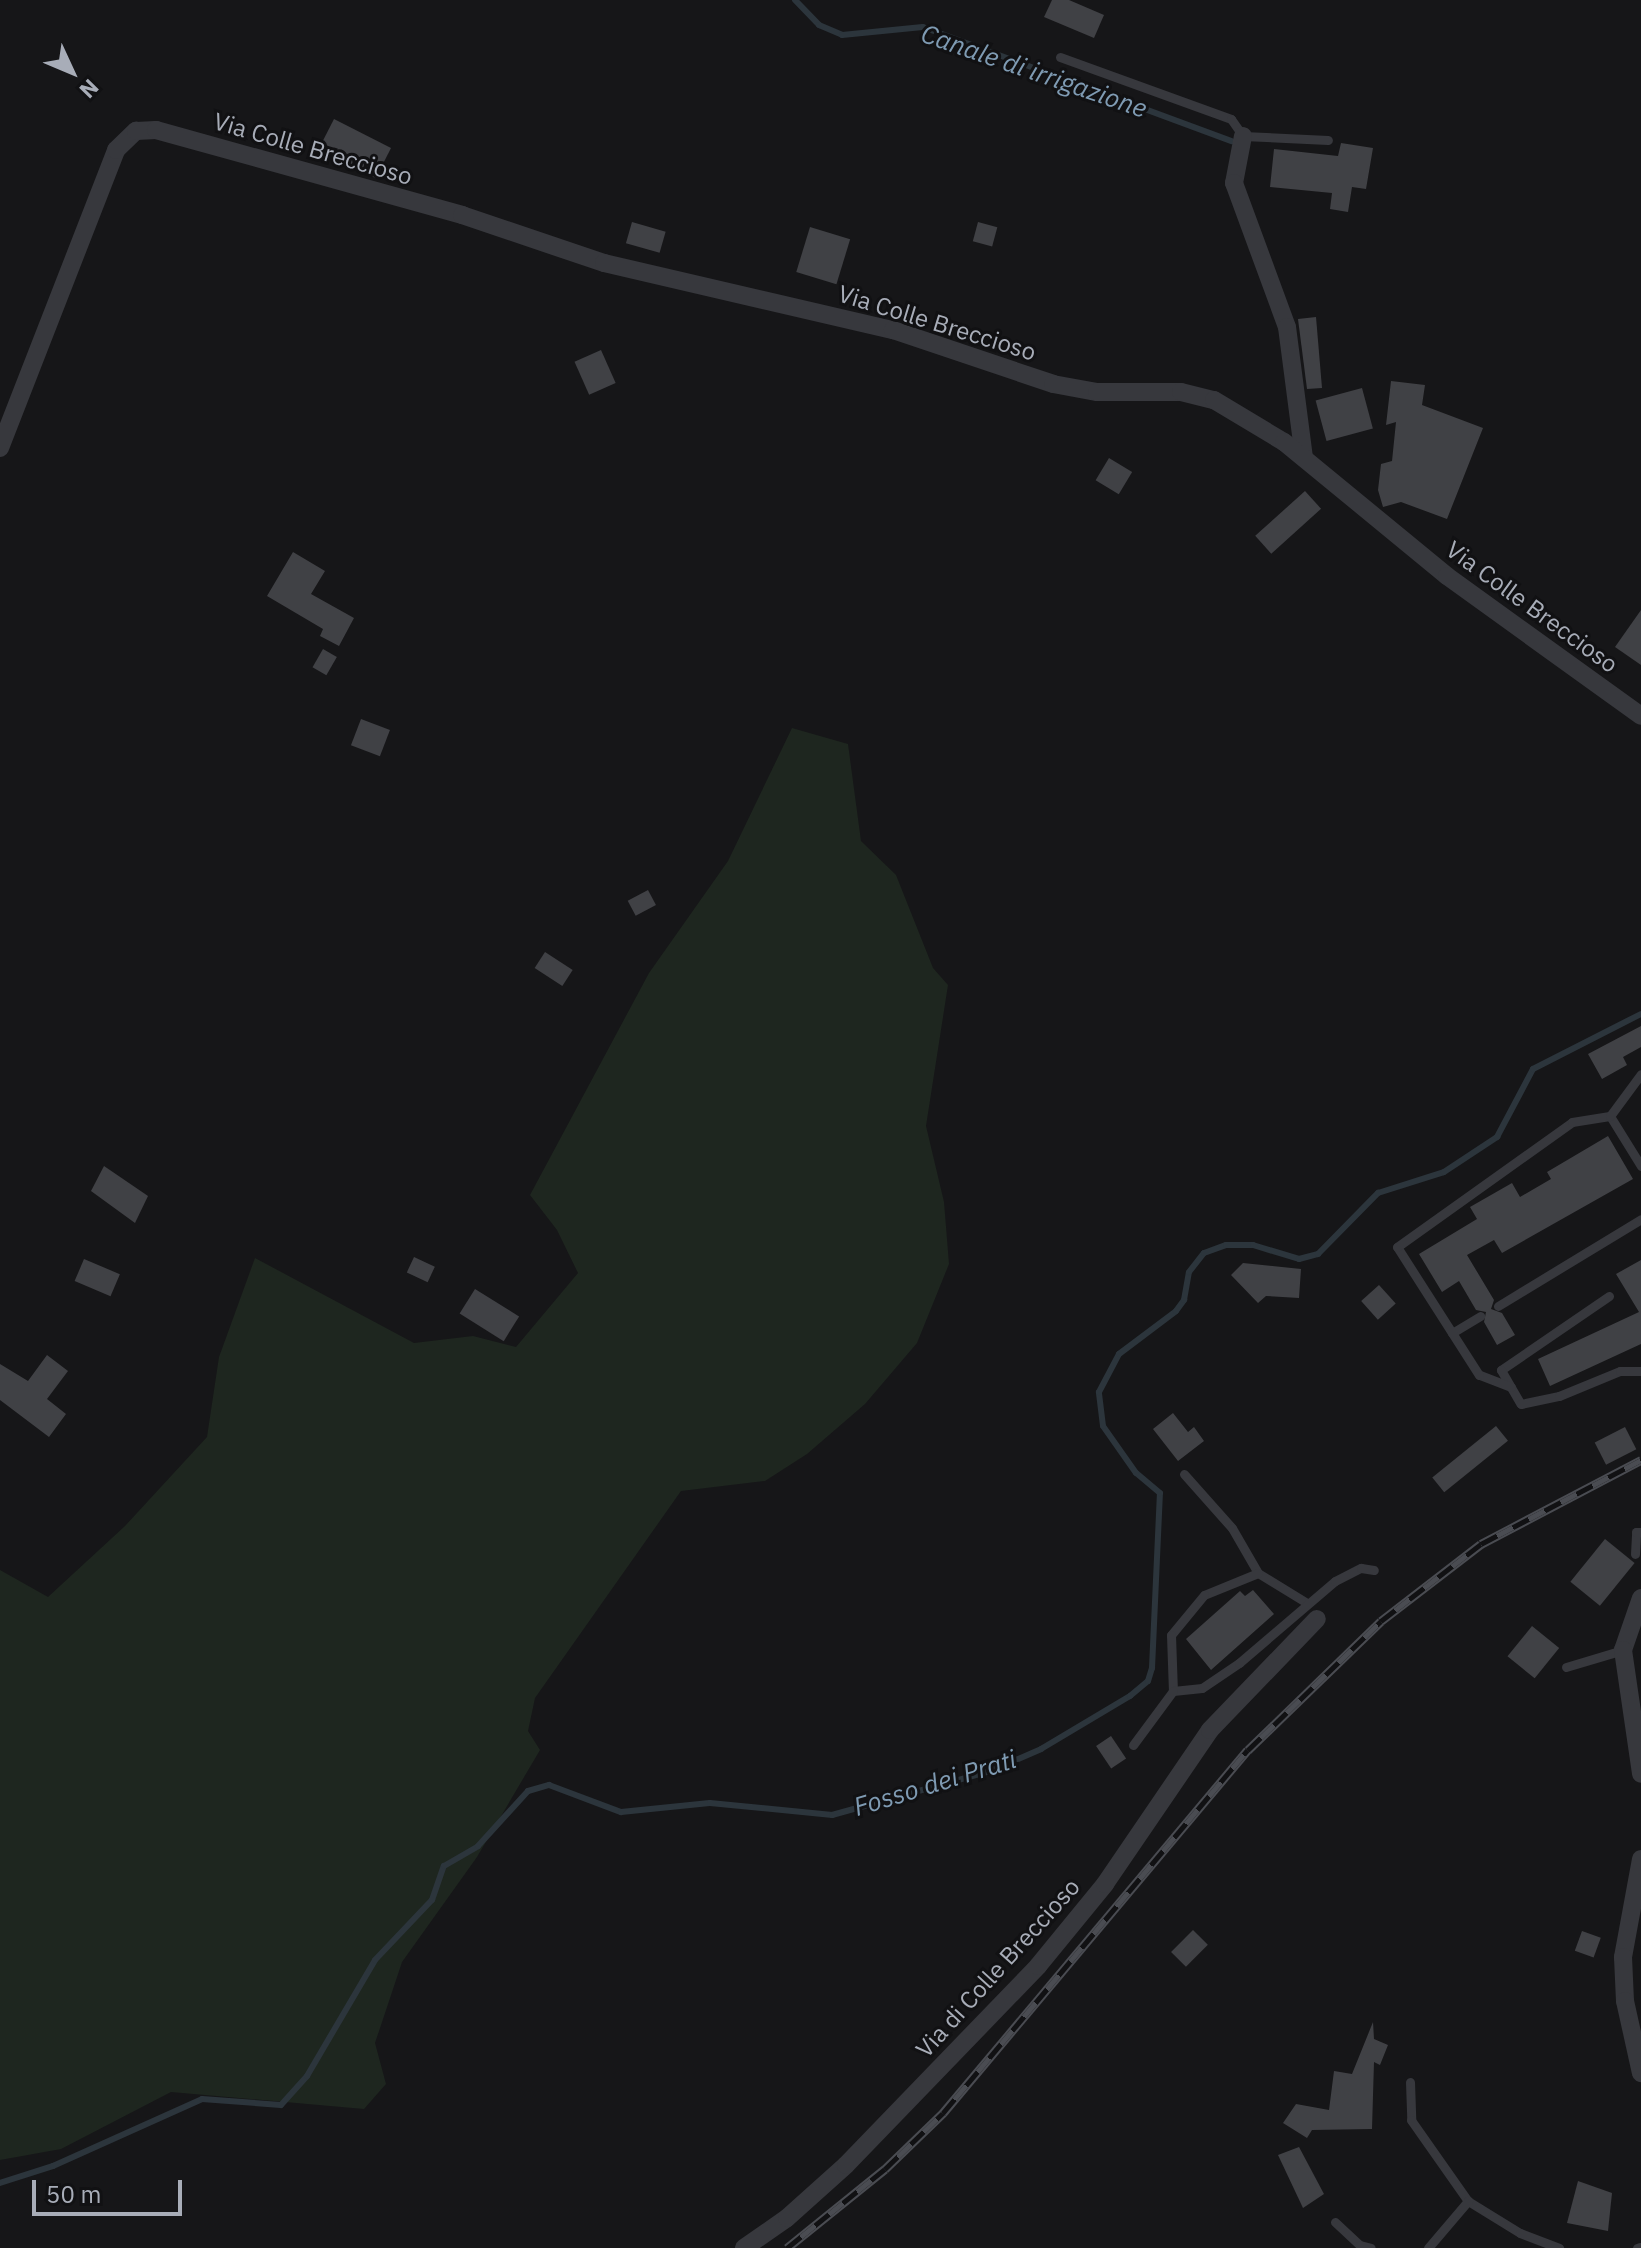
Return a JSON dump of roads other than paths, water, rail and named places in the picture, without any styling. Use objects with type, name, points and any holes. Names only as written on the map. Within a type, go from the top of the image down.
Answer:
[{"type":"street","name":"Via Colle Breccioso","points":[[0,448],[112,158],[136,131],[162,131],[442,209],[604,263],[875,325],[1053,384],[1097,392],[1197,394],[1258,423],[1423,557],[1641,716]]},
{"type":"street","points":[[1243,136],[1234,183],[1287,327],[1304,458]]},
{"type":"street","points":[[1641,1598],[1623,1650],[1641,1774]]},
{"type":"street","name":"Via di Colle Breccioso","points":[[744,2248],[787,2218],[846,2165],[1038,1966],[1105,1884],[1210,1730],[1312,1611]]},
{"type":"street","points":[[1641,1859],[1623,1957],[1625,2001],[1641,2073]]},
{"type":"lane","points":[[1060,57],[1231,119],[1243,136],[1328,140]]},
{"type":"lane","points":[[1511,1387],[1479,1375],[1397,1247],[1572,1122],[1610,1116],[1641,1074]]},
{"type":"lane","points":[[1610,1116],[1641,1166]]},
{"type":"lane","points":[[1498,1306],[1641,1219]]},
{"type":"lane","points":[[1609,1296],[1501,1370],[1521,1404],[1559,1396],[1620,1371],[1641,1371]]},
{"type":"lane","points":[[1452,1333],[1480,1316]]},
{"type":"lane","points":[[1184,1474],[1232,1528],[1258,1573],[1312,1611]]},
{"type":"lane","points":[[1635,1554],[1636,1532],[1641,1532]]},
{"type":"lane","points":[[1173,1691],[1202,1688],[1312,1611],[1335,1581],[1361,1568],[1374,1570]]},
{"type":"lane","points":[[1133,1745],[1173,1691],[1171,1635],[1204,1595],[1258,1573]]},
{"type":"lane","points":[[1566,1667],[1623,1650]]},
{"type":"lane","points":[[1410,2082],[1411,2120],[1468,2201],[1520,2233],[1559,2248]]},
{"type":"lane","points":[[1428,2248],[1468,2201]]},
{"type":"lane","points":[[1335,2222],[1360,2245],[1371,2248]]},
{"type":"waterway","name":"Canale di irrigazione","points":[[795,0],[819,25],[842,35],[923,27],[1232,141]]},
{"type":"waterway","name":"Fosso dei Prati","points":[[0,2183],[53,2166],[202,2099],[281,2105],[307,2076],[375,1960],[432,1900],[444,1866],[478,1846],[528,1791],[549,1785],[621,1812],[710,1803],[832,1815],[991,1771],[1041,1749],[1130,1696],[1148,1681],[1152,1668],[1160,1493],[1136,1473],[1103,1426],[1099,1392],[1119,1354],[1176,1311],[1184,1300],[1189,1272],[1204,1253],[1226,1245],[1253,1245],[1299,1259],[1318,1254],[1378,1193],[1444,1172],[1497,1137],[1533,1069],[1641,1014]]},
{"type":"railway","points":[[787,2248],[885,2169],[943,2113],[1248,1750],[1381,1621],[1481,1544],[1641,1460]]}]
